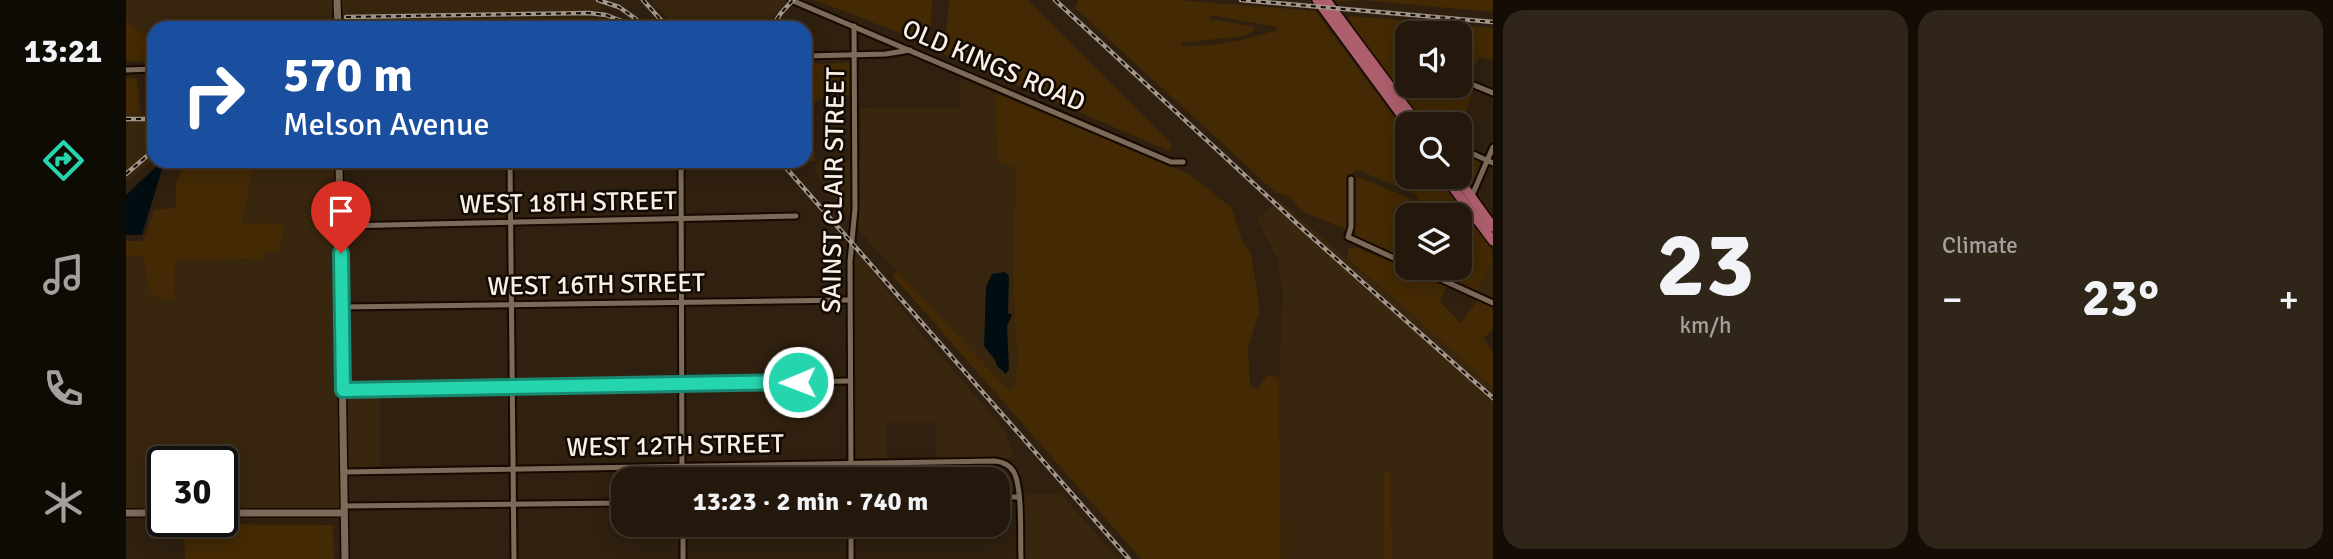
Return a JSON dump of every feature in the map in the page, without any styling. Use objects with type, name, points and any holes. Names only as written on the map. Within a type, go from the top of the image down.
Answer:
[{"type":"main road","points":[[1317,0],[1408,112]]},
{"type":"main road","points":[[1326,0],[1400,112]]},
{"type":"main road","points":[[1466,189],[1493,227]]},
{"type":"main road","points":[[1472,213],[1493,241]]},
{"type":"street","points":[[337,0],[338,21]]},
{"type":"street","name":"OLD KINGS ROAD","points":[[791,0],[1171,162],[1183,162]]},
{"type":"street","name":"SAINST CLAIR STREET","points":[[850,467],[850,300],[855,209],[854,26]]},
{"type":"street","points":[[812,56],[886,54],[910,50]]},
{"type":"street","points":[[126,70],[147,69]]},
{"type":"street","points":[[1472,84],[1493,93]]},
{"type":"street","points":[[1469,203],[1490,162],[1493,147]]},
{"type":"street","points":[[1472,154],[1490,162]]},
{"type":"street","points":[[339,168],[345,559]]},
{"type":"street","points":[[510,168],[514,559]]},
{"type":"street","points":[[681,168],[682,466]]},
{"type":"street","points":[[1351,179],[1352,227],[1348,237],[1395,259]]},
{"type":"street","name":"WEST 18TH STREET","points":[[340,226],[796,216]]},
{"type":"street","points":[[1472,222],[1481,225]]},
{"type":"street","points":[[1443,280],[1493,303]]},
{"type":"street","name":"WEST 16TH STREET","points":[[342,307],[850,300]]},
{"type":"street","points":[[343,390],[850,381]]},
{"type":"street","name":"WEST 12TH STREET","points":[[344,472],[995,461],[1006,464],[1016,475],[1019,497]]},
{"type":"street","points":[[1010,497],[1019,497],[1021,559]]},
{"type":"street","points":[[238,512],[611,503]]},
{"type":"street","points":[[126,513],[147,513]]},
{"type":"street","points":[[683,537],[683,559]]},
{"type":"street","points":[[851,537],[851,559]]},
{"type":"shaded area","points":[[126,0],[333,0],[334,21],[147,21],[147,37],[126,20]]},
{"type":"shaded area","points":[[341,0],[601,0],[600,21],[342,21]]},
{"type":"shaded area","points":[[651,0],[788,1],[768,21],[670,21]]},
{"type":"shaded area","points":[[815,0],[932,0],[931,27],[920,41]]},
{"type":"shaded area","points":[[949,0],[1028,0],[1173,145],[1169,151],[944,54]]},
{"type":"shaded area","points":[[1078,0],[1179,0],[1315,11],[1395,118],[1395,185],[1357,170],[1348,175],[1347,230],[1304,211],[1287,196],[1276,193],[1075,8]],"holes":[[[1210,15],[1276,27],[1278,31],[1237,41],[1181,46],[1181,43],[1243,36],[1253,32],[1254,27],[1210,19]]]},
{"type":"shaded area","points":[[1362,0],[1493,0],[1493,12]]},
{"type":"shaded area","points":[[1350,16],[1410,21],[1395,21],[1395,84],[1349,20]]},
{"type":"shaded area","points":[[126,20],[147,37],[147,61],[126,61]]},
{"type":"shaded area","points":[[1472,26],[1493,28],[1493,60],[1479,57],[1472,71]]},
{"type":"shaded area","points":[[850,63],[849,96],[823,97],[812,104],[812,64]]},
{"type":"shaded area","points":[[126,78],[137,78],[141,115],[126,115]]},
{"type":"shaded area","points":[[960,78],[995,93],[997,162],[1015,166],[1013,284],[1017,357],[1015,386],[1009,390],[859,231],[816,173],[816,161],[861,160],[860,108],[960,107]]},
{"type":"shaded area","points":[[995,93],[1187,173],[1232,208],[1241,238],[1251,254],[1260,310],[1248,348],[1250,384],[1257,390],[1267,375],[1279,377],[1281,559],[1141,559],[893,276],[896,270],[1009,390],[1015,386],[1015,167],[997,162]]},
{"type":"shaded area","points":[[1405,98],[1471,98],[1466,112],[1415,112]]},
{"type":"shaded area","points":[[126,115],[147,115],[147,166],[126,182]]},
{"type":"shaded area","points":[[812,143],[816,161],[812,162]]},
{"type":"shaded area","points":[[1472,157],[1479,161],[1480,167],[1472,183]]},
{"type":"shaded area","points":[[155,168],[162,168],[142,235],[126,235],[126,195]]},
{"type":"shaded area","points":[[182,168],[254,168],[242,223],[284,224],[280,251],[267,252],[264,259],[175,260],[174,299],[160,300],[147,288],[144,256],[126,256],[126,241],[143,241],[154,210],[176,207],[176,184]]},
{"type":"shaded area","points":[[254,168],[337,168],[341,474],[339,505],[337,508],[322,510],[238,510],[238,446],[147,446],[147,510],[126,510],[126,256],[144,256],[147,288],[174,299],[175,260],[264,259],[284,224],[242,223]]},
{"type":"shaded area","points":[[1357,177],[1364,179],[1420,203],[1395,203],[1395,254],[1357,237],[1354,230],[1353,183]]},
{"type":"shaded area","points":[[1404,189],[1448,189],[1458,203],[1428,203],[1417,199],[1416,194]]},
{"type":"shaded area","points":[[1278,199],[1493,388],[1493,559],[1281,559],[1279,377],[1283,289],[1277,258],[1257,220]]},
{"type":"shaded area","points":[[1472,226],[1485,238],[1493,256],[1493,262],[1478,292],[1451,280],[1472,280]]},
{"type":"shaded area","points":[[1355,247],[1395,263],[1395,280],[1437,280],[1447,284],[1440,302],[1461,323],[1478,299],[1493,306],[1493,330],[1483,338],[1493,351],[1493,388],[1347,258],[1348,249]]},
{"type":"shaded area","points":[[854,249],[925,338],[1004,429],[1014,458],[936,459],[935,423],[887,423],[887,460],[853,460]]},
{"type":"shaded area","points":[[1493,262],[1493,298],[1478,292]]},
{"type":"shaded area","points":[[1005,272],[1009,276],[1008,313],[1012,315],[1007,326],[1009,369],[1006,374],[997,366],[984,346],[986,287],[992,274]]},
{"type":"shaded area","points":[[380,392],[380,468],[346,469],[346,393]]},
{"type":"shaded area","points":[[1390,471],[1392,559],[1384,559],[1384,472]]},
{"type":"shaded area","points":[[1061,494],[1118,559],[1022,559],[1022,495]]},
{"type":"shaded area","points":[[238,524],[333,525],[334,559],[185,559],[184,537],[238,537]]},
{"type":"railway","points":[[598,0],[619,7],[636,19]]},
{"type":"railway","points":[[643,0],[662,21]]},
{"type":"railway","points":[[776,21],[793,0]]},
{"type":"railway","points":[[1055,0],[1304,230],[1493,398]]},
{"type":"railway","points":[[1241,0],[1493,22]]},
{"type":"railway","points":[[346,17],[589,13],[622,21]]},
{"type":"railway","points":[[126,119],[147,119]]},
{"type":"railway","points":[[126,174],[147,156]]},
{"type":"railway","points":[[786,168],[1129,559]]},
{"type":"route","points":[[341,253],[343,390],[798,382]]}]
